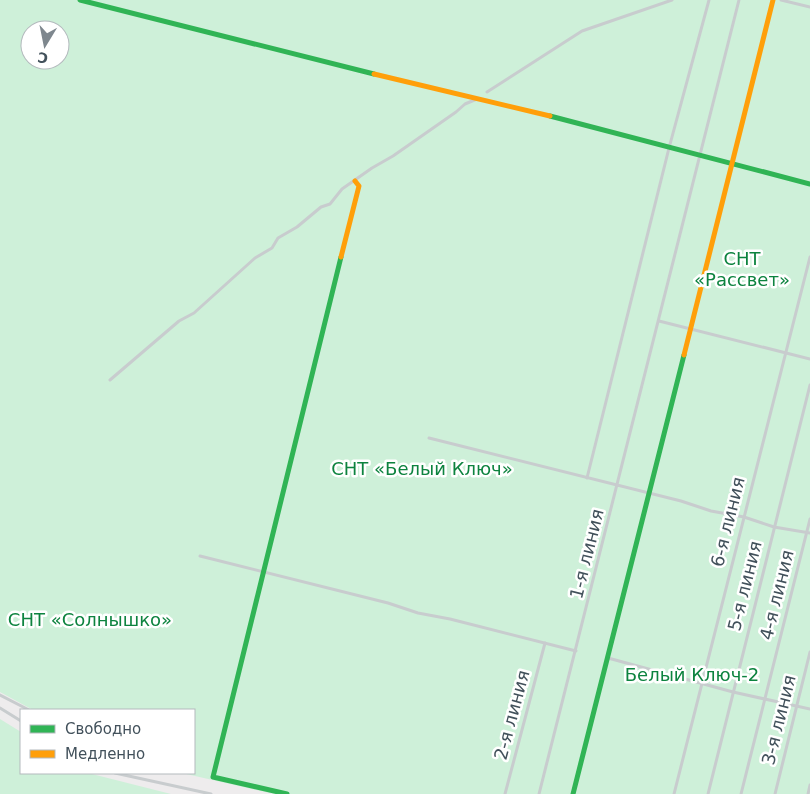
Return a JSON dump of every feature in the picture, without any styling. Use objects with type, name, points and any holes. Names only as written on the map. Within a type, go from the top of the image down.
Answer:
[{"type":"street","points":[[80,0],[477,99],[490,100],[810,184]]},
{"type":"street","points":[[487,92],[582,31],[672,0]]},
{"type":"street","points":[[587,478],[669,148],[709,0]]},
{"type":"street","name":"1-я линия","points":[[539,794],[739,0]]},
{"type":"street","points":[[573,794],[773,0]]},
{"type":"street","points":[[782,0],[810,7]]},
{"type":"street","points":[[110,380],[178,321],[198,309],[256,258],[272,248],[278,238],[330,204],[342,189],[465,104],[477,99]]},
{"type":"street","points":[[287,794],[213,777],[359,186],[355,181]]},
{"type":"street","name":"6-я линия","points":[[674,794],[810,258]]},
{"type":"street","points":[[659,321],[810,359]]},
{"type":"street","name":"5-я линия","points":[[708,794],[810,385]]},
{"type":"street","points":[[430,438],[649,493],[711,511],[744,517],[774,527],[808,533]]},
{"type":"street","name":"4-я линия","points":[[741,794],[810,519]]},
{"type":"street","points":[[200,556],[418,613],[576,650]]},
{"type":"street","name":"2-я линия","points":[[505,794],[545,643]]},
{"type":"street","name":"3-я линия","points":[[774,794],[810,652]]},
{"type":"street","points":[[608,658],[701,684],[810,709]]},
{"type":"street","points":[[0,696],[27,709]]},
{"type":"street","points":[[0,708],[20,720]]},
{"type":"street","points":[[119,774],[211,794]]},
{"type":"street","points":[[808,794],[810,785]]},
{"type":"green space","points":[[0,0],[810,0],[810,794],[274,794],[186,774],[195,774],[195,709],[31,709],[0,692]]},
{"type":"green space","points":[[0,719],[20,731],[20,774],[92,774],[171,794],[0,794]]},
{"type":"traffic: fast","points":[[80,0],[374,74]]},
{"type":"traffic: fast","points":[[550,116],[810,184]]},
{"type":"traffic: fast","points":[[287,794],[213,777],[341,257]]},
{"type":"traffic: fast","points":[[573,794],[684,355]]},
{"type":"traffic: slow","points":[[684,355],[773,0]]},
{"type":"traffic: slow","points":[[374,74],[550,116]]},
{"type":"traffic: slow","points":[[341,257],[359,186],[355,181]]},
{"type":"park label","name":"СНТ «Рассвет»","points":[[742,269]]},
{"type":"park label","name":"СНТ «Белый Ключ»","points":[[422,469]]},
{"type":"park label","name":"СНТ «Солнышко»","points":[[90,620]]},
{"type":"park label","name":"Белый Ключ-2","points":[[692,675]]}]
